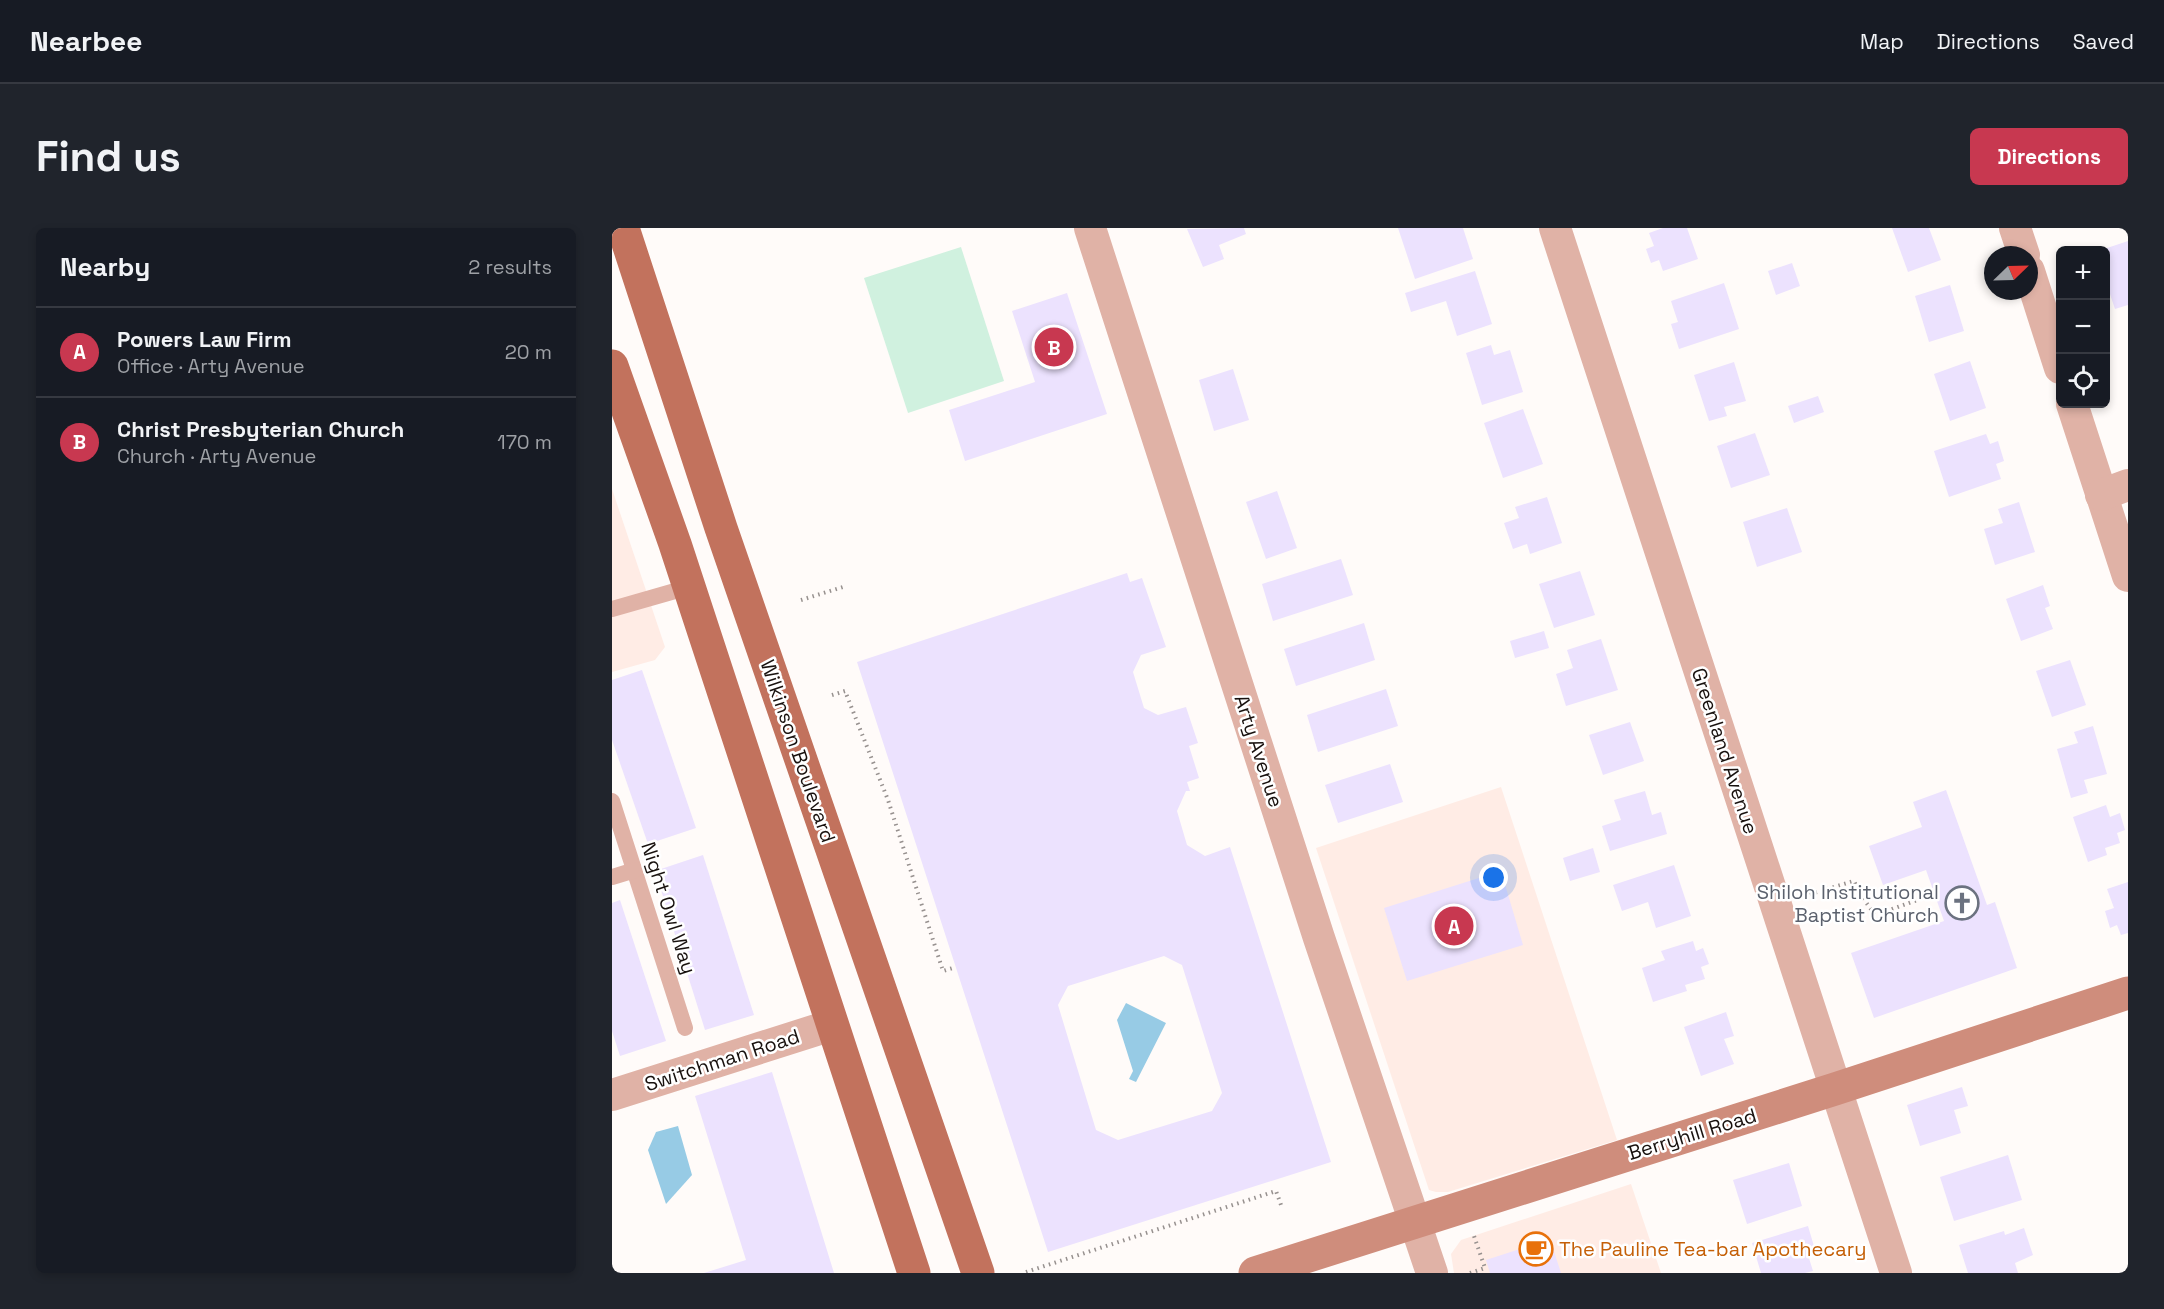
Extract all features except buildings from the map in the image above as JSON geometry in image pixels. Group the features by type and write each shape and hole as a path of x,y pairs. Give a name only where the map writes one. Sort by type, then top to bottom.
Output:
{"main road":[{"name":"Wilkinson Boulevard","path":"623,228 721,528 978,1273"},
{"path":"612,366 618,402 689,587 914,1273"}],"street":[{"name":"Arty Avenue","path":"1090,228 1319,938 1432,1273"},
{"name":"Greenland Avenue","path":"1555,228 1896,1273"},
{"path":"2015,228 2021,246"},
{"path":"2038,298 2056,354"},
{"path":"2074,408 2115,490 2128,576"},
{"name":"Berryhill Road","path":"1255,1273 1835,1089 2128,993"},
{"name":"Switchman Road","path":"612,1095 832,1025"}],"lane":[{"path":"612,609 689,587"},
{"name":"Night Owl Way","path":"612,801 685,1028"},
{"path":"612,877 635,870"}],"path":[{"path":"801,600 843,586"},
{"path":"832,695 845,691 888,800 943,971 956,967"},
{"path":"1804,896 1854,881 1860,894 1874,912 1884,912 1935,894"},
{"path":"1026,1272 1276,1191 1281,1205"},
{"path":"1470,1273 1485,1268 1472,1230"}],"shaded area":[{"path":"612,489 665,647 655,660 612,672"},
{"path":"1501,787 1617,1140 1448,1192 1436,1192 1429,1190 1316,848"},
{"path":"1631,1184 1661,1273 1454,1273 1451,1254 1461,1240"}],"green space":[{"path":"961,247 1004,381 908,413 864,278"}],"water":[{"path":"1126,1003 1166,1023 1136,1082 1129,1079 1133,1071 1117,1020"},
{"path":"678,1126 692,1175 666,1204 648,1150 656,1132"}],"place":[{"name":"Christ Presbyterian Church","path":"1054,347"},
{"name":"Shiloh Institutional Baptist Church","path":"1962,903"},
{"name":"Powers Law Firm","path":"1454,926"},
{"name":"The Pauline Tea-bar Apothecary","path":"1536,1249"}]}
